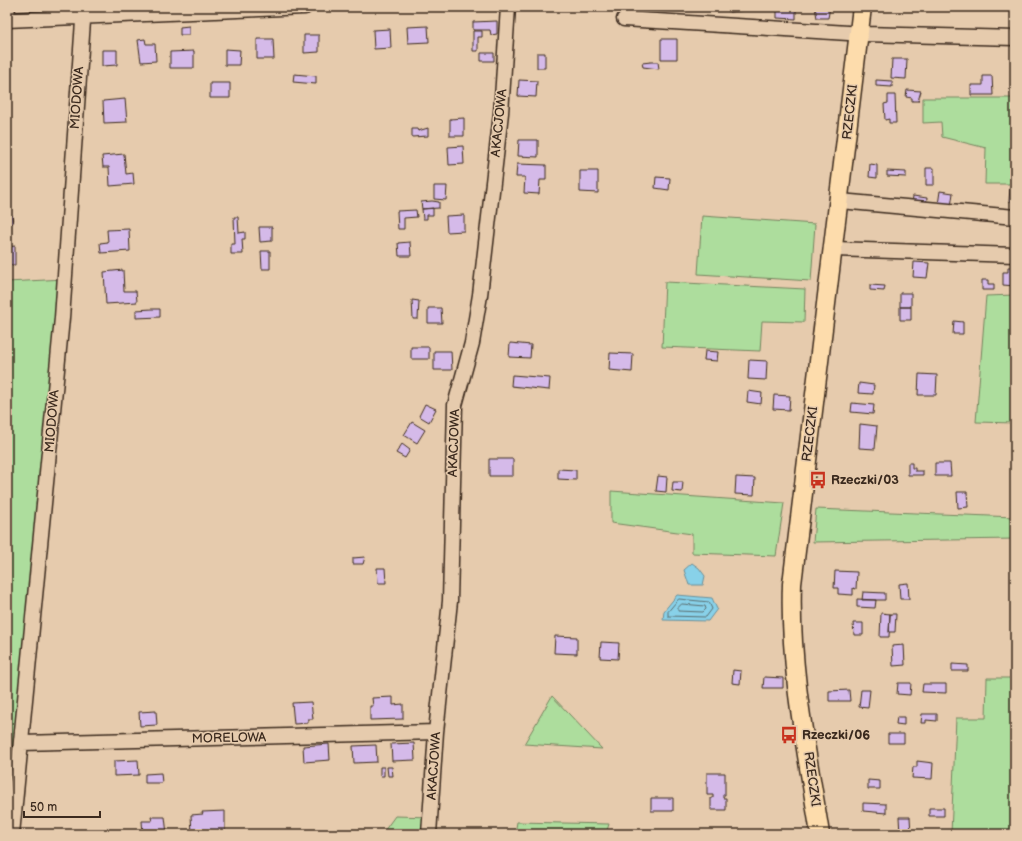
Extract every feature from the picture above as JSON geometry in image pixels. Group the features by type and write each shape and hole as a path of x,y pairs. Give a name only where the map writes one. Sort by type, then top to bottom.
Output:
{"main road":[{"name":"RZECZKI","path":"820,834 796,670 791,614 797,532 840,201 862,7"}],"street":[{"path":"7,14 8,7"},
{"path":"7,20 84,12 305,7"},
{"name":"AKACJOWA","path":"429,834 436,732 450,601 455,405 472,343 480,295 501,113 508,7"},
{"name":"MIODOWA","path":"12,834 62,318 84,12"},
{"path":"624,19 859,33 1015,38"},
{"path":"840,201 1015,217"},
{"path":"834,249 1015,255"},
{"name":"MORELOWA","path":"22,743 436,732"}],"green space":[{"path":"923,98 1015,98 1015,184 985,184 986,148 942,137 941,122 923,123"},
{"path":"702,216 815,224 811,281 698,274"},
{"path":"65,279 7,834 7,282"},
{"path":"665,282 805,289 804,322 762,321 760,351 662,347"},
{"path":"1015,295 1015,423 976,422 986,296"},
{"path":"611,491 784,503 776,556 692,553 692,534 611,523"},
{"path":"816,509 1015,517 1015,539 813,542"},
{"path":"987,678 1015,678 1015,834 951,834 956,718 986,718"},
{"path":"552,696 602,749 524,744"},
{"path":"395,816 431,817 429,834 382,834"},
{"path":"517,822 609,824 606,834 515,834"}],"water":[{"path":"692,563 699,568 705,576 703,585 689,585 684,570"},
{"path":"677,595 712,598 717,609 708,621 663,620 664,611"}],"building":[{"path":"728,7 749,7 749,10 729,12"},
{"path":"777,7 796,7 796,19 777,18"},
{"path":"815,7 830,7 828,18 817,18"},
{"path":"497,21 497,34 491,35 490,30 473,30 473,22"},
{"path":"189,26 189,35 180,35 180,27"},
{"path":"428,26 429,42 408,43 407,27"},
{"path":"390,29 391,48 374,49 373,30"},
{"path":"473,31 482,31 482,37 478,37 478,51 473,51"},
{"path":"304,35 319,35 319,52 304,53"},
{"path":"145,39 146,44 155,44 156,61 141,62 138,40"},
{"path":"257,39 273,39 274,59 257,59"},
{"path":"661,39 677,39 677,59 661,59"},
{"path":"225,49 240,50 239,65 225,65"},
{"path":"102,50 117,50 117,65 102,66"},
{"path":"194,51 194,68 170,68 170,52"},
{"path":"481,53 494,53 494,61 481,61"},
{"path":"537,53 545,53 545,68 537,68"},
{"path":"892,59 907,59 906,79 891,78"},
{"path":"658,62 659,69 643,67 642,63"},
{"path":"1013,66 1015,66 1015,91 1012,91"},
{"path":"294,74 316,76 316,84 293,82"},
{"path":"983,76 992,76 993,95 971,95 971,85 983,85"},
{"path":"519,80 537,81 536,97 518,96"},
{"path":"876,80 892,81 892,87 876,86"},
{"path":"210,83 230,83 230,98 210,98"},
{"path":"907,90 921,91 918,101 912,101 912,98 906,97"},
{"path":"888,95 895,95 896,123 889,123 889,119 885,120 884,104 888,103"},
{"path":"125,99 127,122 104,123 103,101"},
{"path":"464,118 464,136 450,136 450,119"},
{"path":"428,128 428,136 412,137 412,129 417,129 418,131"},
{"path":"519,140 538,140 538,157 518,156"},
{"path":"463,146 464,164 449,165 448,147"},
{"path":"124,154 126,174 133,173 134,184 110,186 109,167 103,167 102,156"},
{"path":"517,164 546,165 546,180 540,180 539,194 524,193 525,177 516,177"},
{"path":"870,164 877,165 877,178 869,177"},
{"path":"926,168 934,168 934,185 926,185"},
{"path":"580,171 598,171 598,193 580,192"},
{"path":"887,171 906,172 906,177 887,176"},
{"path":"656,177 670,178 669,190 655,188"},
{"path":"434,186 447,186 446,200 434,199"},
{"path":"1010,188 1015,189 1015,201 1009,201"},
{"path":"940,191 953,193 951,207 938,205"},
{"path":"913,196 927,198 926,205 912,204"},
{"path":"421,202 439,202 439,208 422,209"},
{"path":"7,205 8,215 12,215 13,223 7,224"},
{"path":"433,208 433,215 427,215 427,219 423,219 422,209"},
{"path":"416,210 417,217 404,218 404,229 398,229 397,211"},
{"path":"464,215 464,231 447,232 446,216"},
{"path":"234,217 238,217 239,233 245,232 245,239 242,239 243,254 231,254 231,244 235,244"},
{"path":"259,227 272,227 272,241 260,242"},
{"path":"129,229 130,251 101,253 100,243 108,242 107,230"},
{"path":"410,242 411,256 399,256 398,243"},
{"path":"15,246 15,265 7,265 7,247"},
{"path":"261,251 270,251 270,269 262,269"},
{"path":"914,262 929,263 927,278 913,277"},
{"path":"1008,267 1015,267 1015,286 1003,285 1003,272 1008,272"},
{"path":"123,270 124,291 136,291 137,302 106,304 104,272"},
{"path":"982,280 988,280 988,284 994,284 994,290 982,290"},
{"path":"870,285 885,286 884,291 870,290"},
{"path":"900,293 911,293 911,307 900,307"},
{"path":"412,300 419,301 418,319 413,319"},
{"path":"900,307 911,307 911,320 900,320"},
{"path":"428,308 441,308 442,323 428,323"},
{"path":"160,309 160,317 136,318 136,310"},
{"path":"954,321 963,322 963,334 953,334"},
{"path":"510,343 531,345 530,358 509,357"},
{"path":"411,347 429,347 429,359 411,359"},
{"path":"434,351 451,351 452,370 434,370"},
{"path":"705,351 718,352 717,361 704,360"},
{"path":"610,353 633,354 632,372 609,370"},
{"path":"749,360 767,361 766,380 748,379"},
{"path":"919,374 937,375 936,395 918,395"},
{"path":"512,375 550,378 549,390 511,386"},
{"path":"859,383 874,385 873,394 858,393"},
{"path":"748,391 762,393 761,404 747,402"},
{"path":"774,395 790,396 789,410 773,409"},
{"path":"852,403 874,405 873,414 851,412"},
{"path":"425,404 436,409 429,422 419,416"},
{"path":"412,422 425,430 417,443 404,435"},
{"path":"860,424 877,426 875,449 859,448"},
{"path":"402,444 410,450 405,458 396,453"},
{"path":"489,459 513,459 513,476 489,476"},
{"path":"908,463 912,463 912,468 915,468 915,471 923,471 923,475 908,475"},
{"path":"935,463 950,463 951,476 935,476"},
{"path":"558,469 576,470 576,480 558,479"},
{"path":"658,476 667,477 666,492 656,491"},
{"path":"736,477 755,478 754,495 735,494"},
{"path":"673,482 683,482 682,492 672,491"},
{"path":"957,492 967,492 968,507 958,508"},
{"path":"365,557 363,564 353,564 353,558"},
{"path":"377,568 385,568 386,583 378,583"},
{"path":"835,571 857,572 856,589 853,588 853,595 838,594 838,588 834,588"},
{"path":"908,583 909,599 900,599 899,584"},
{"path":"863,592 885,593 885,600 862,600"},
{"path":"857,599 876,600 875,608 857,607"},
{"path":"881,613 890,614 889,637 880,637"},
{"path":"890,614 896,614 895,632 889,632"},
{"path":"853,623 863,623 863,635 854,635"},
{"path":"555,636 577,637 577,654 554,653"},
{"path":"601,642 619,643 618,659 600,658"},
{"path":"904,645 905,665 893,666 892,646"},
{"path":"952,664 968,665 968,671 952,671"},
{"path":"733,670 741,671 740,684 732,683"},
{"path":"764,677 783,678 783,688 763,688"},
{"path":"898,683 911,683 910,695 897,694"},
{"path":"923,684 946,684 946,693 922,692"},
{"path":"849,690 850,701 829,701 829,691"},
{"path":"861,690 870,690 868,708 859,707"},
{"path":"393,697 393,705 403,704 403,719 370,720 370,706 373,706 372,698"},
{"path":"311,702 313,719 308,719 308,723 294,724 292,703"},
{"path":"156,711 157,725 140,726 139,712"},
{"path":"922,714 937,714 937,721 926,720 926,723 921,723"},
{"path":"897,717 904,717 904,725 896,724"},
{"path":"888,734 904,734 904,743 888,743"},
{"path":"414,743 415,760 392,761 391,744"},
{"path":"329,744 330,760 304,762 303,746"},
{"path":"376,745 377,762 354,763 353,746"},
{"path":"138,760 139,775 114,776 114,761"},
{"path":"917,761 933,763 932,779 912,778 913,767 917,767"},
{"path":"380,767 384,767 384,776 380,776"},
{"path":"387,767 392,767 393,776 388,776"},
{"path":"161,773 162,783 145,783 145,774"},
{"path":"707,773 725,773 725,795 723,795 723,798 726,798 726,810 711,810 711,798 713,798 713,795 707,795"},
{"path":"868,780 880,781 880,789 868,789"},
{"path":"651,798 673,798 673,811 651,811"},
{"path":"863,803 886,804 886,813 863,811"},
{"path":"929,808 944,808 944,816 929,816"},
{"path":"225,811 225,834 192,834 191,815 203,814 202,812"},
{"path":"151,817 165,817 167,834 143,834 142,821 152,821"},
{"path":"899,817 910,817 911,834 900,834"}],"place":[{"name":"Rzeczki/03","path":"818,480"},
{"name":"Rzeczki/06","path":"789,735"}]}
